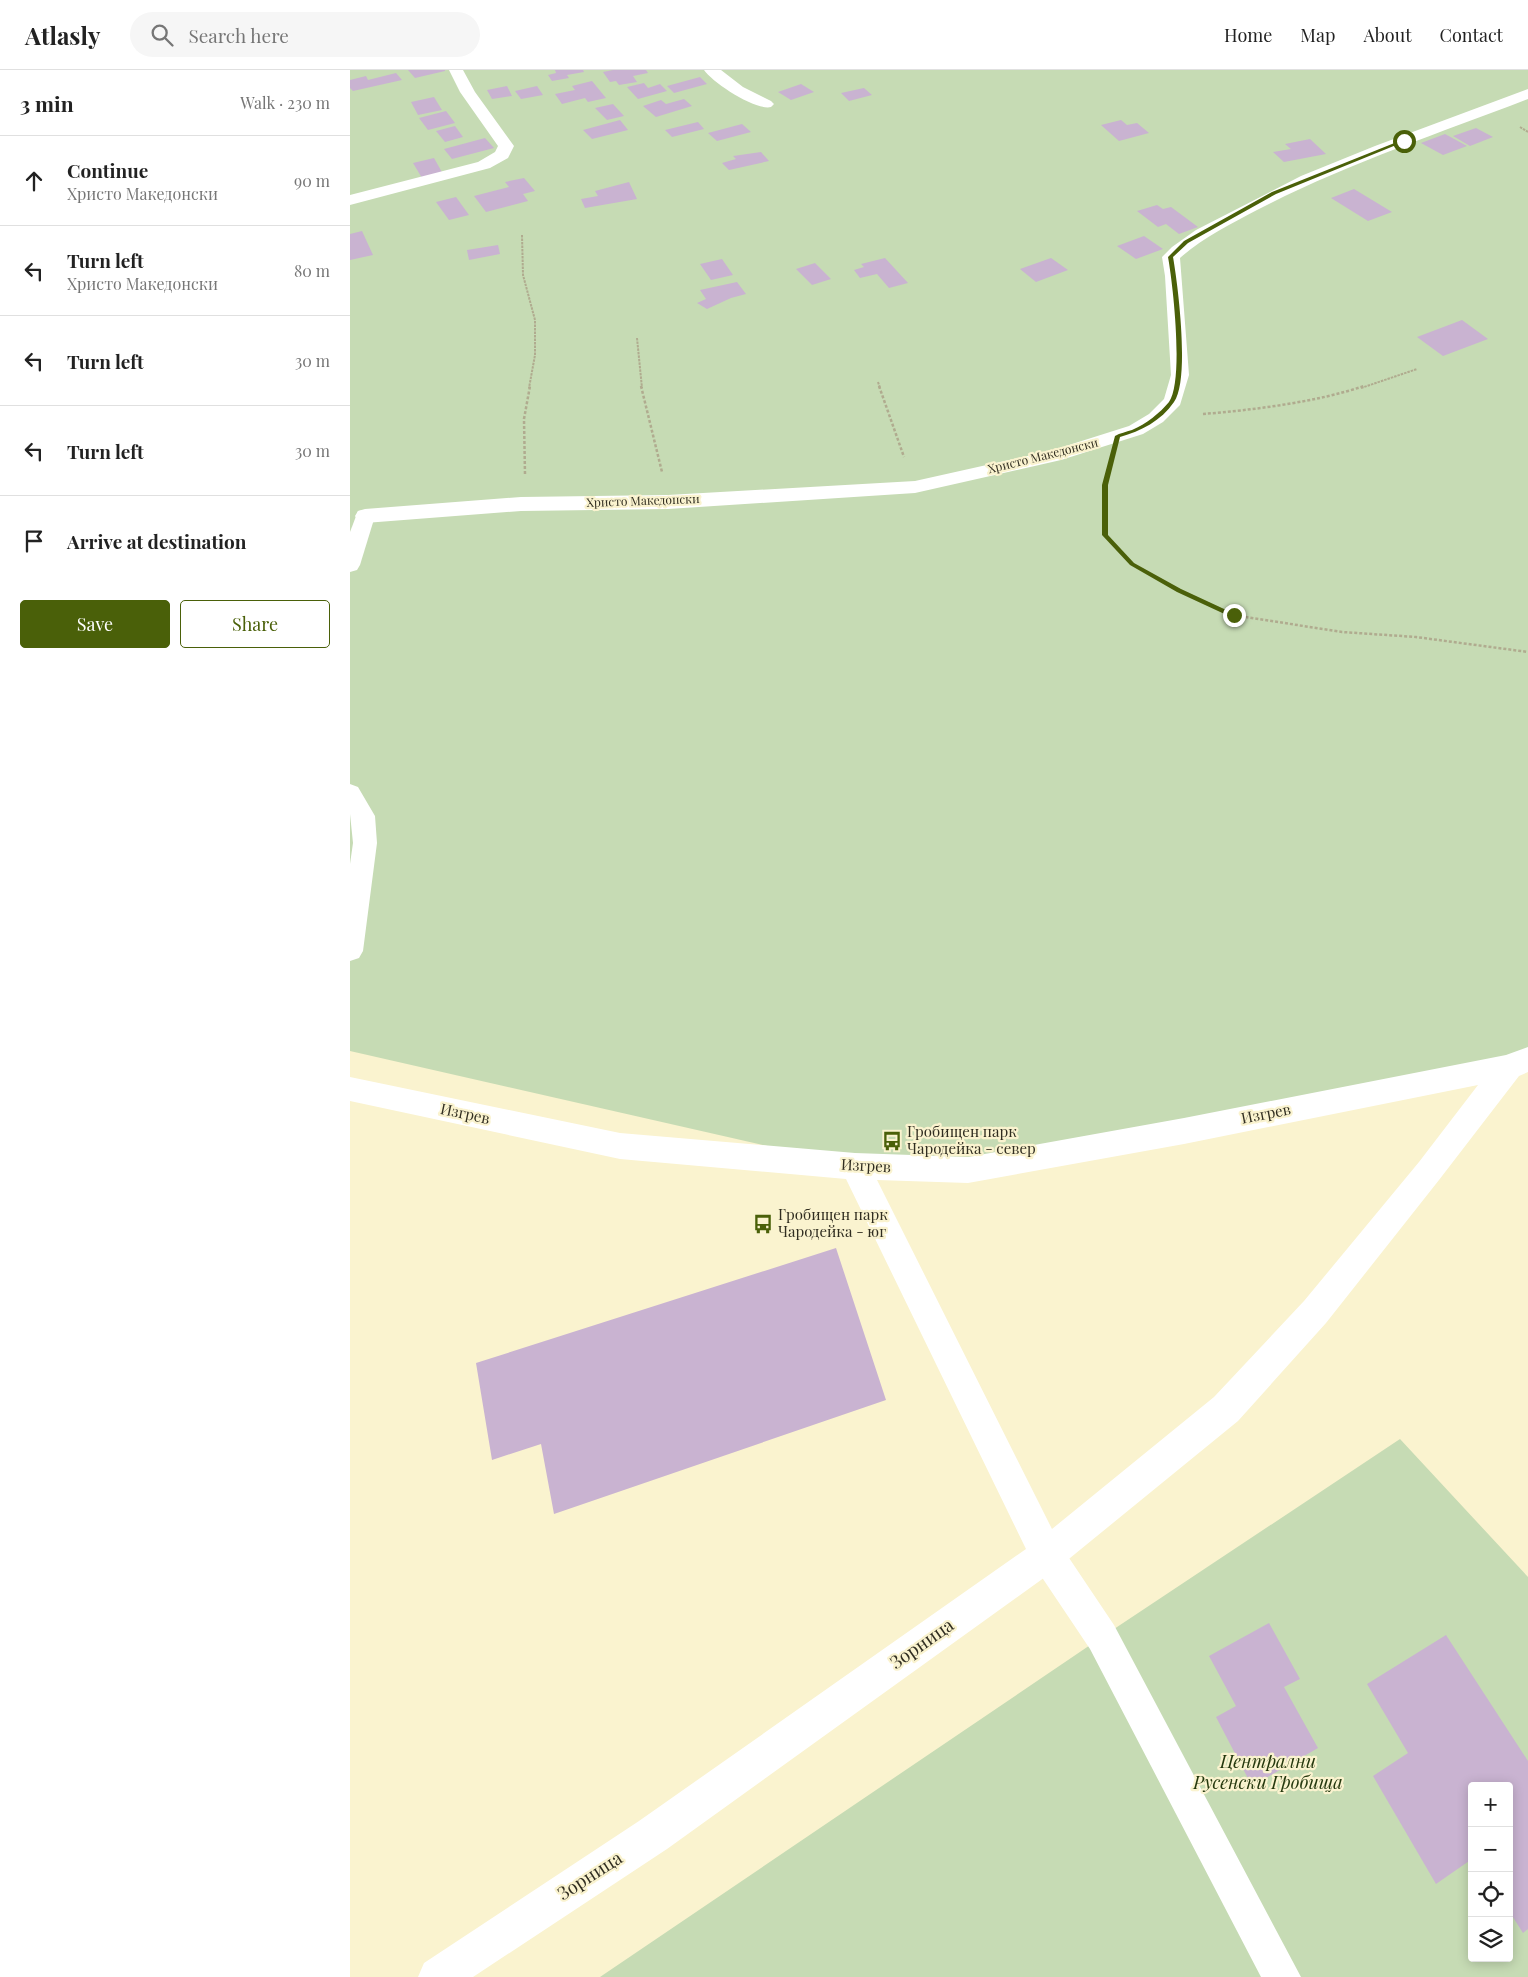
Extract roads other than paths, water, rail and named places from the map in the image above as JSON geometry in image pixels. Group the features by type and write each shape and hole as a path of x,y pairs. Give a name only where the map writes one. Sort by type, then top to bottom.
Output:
{"street":[{"path":"350,200 484,164 502,155 506,146 468,92 456,70"},
{"path":"712,70 738,90 766,104"},
{"name":"Христо Македонски","path":"365,516 521,504 668,502 914,487 1054,456 1136,430 1156,418 1173,401 1180,375 1174,276 1171,257 1186,242 1274,193 1528,94"},
{"name":"Изгрев","path":"350,1089 620,1146 855,1166 968,1170 1174,1132 1518,1063"},
{"name":"Зорница","path":"438,1977 661,1830 1047,1555 1226,1409 1315,1312 1518,1063"},
{"path":"855,1166 1047,1555"}],"lane":[{"path":"350,564 365,516"},
{"path":"350,793 363,816 366,843 350,952"},
{"path":"1047,1555 1102,1638 1282,1977"}],"place":[{"name":"Гробищен парк Чародейка - север","path":"892,1141"},
{"name":"Гробищен парк Чародейка - юг","path":"763,1224"}],"park label":[{"name":"Централни Русенски Гробища","path":"1268,1772"}]}
